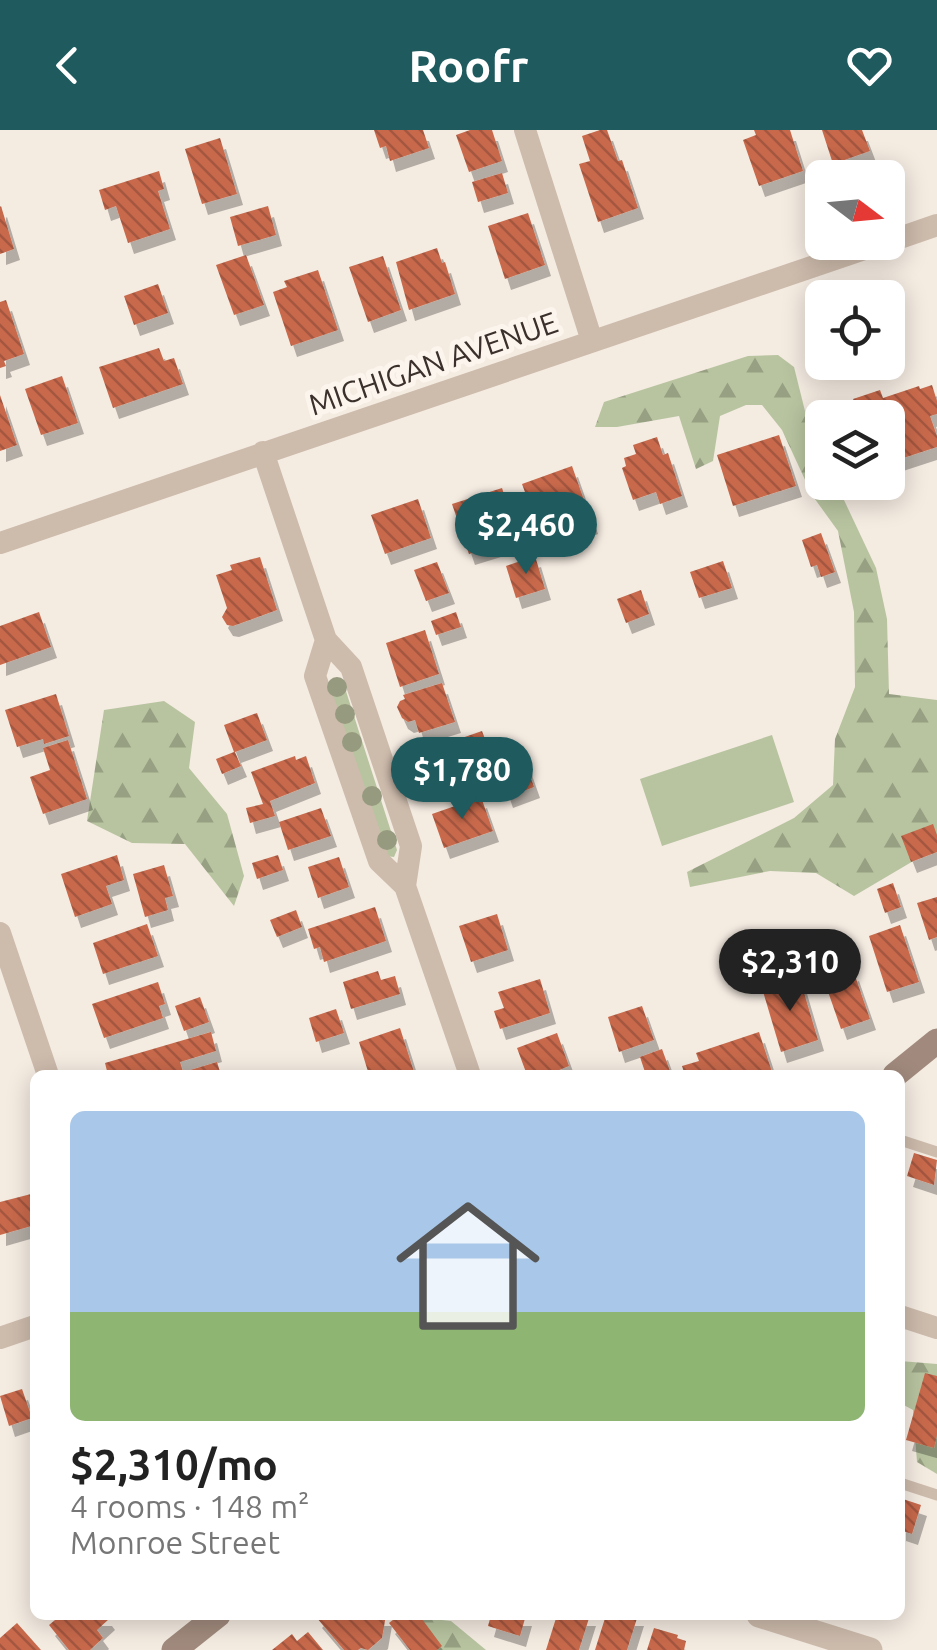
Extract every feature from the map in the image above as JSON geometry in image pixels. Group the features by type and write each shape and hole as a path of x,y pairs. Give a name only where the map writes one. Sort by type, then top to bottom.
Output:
{"main road":[{"path":"901,1070 937,1042"},
{"path":"174,1650 212,1620"}],"street":[{"path":"526,130 592,341"},
{"name":"MICHIGAN AVENUE","path":"905,236 937,225"},
{"name":"MICHIGAN AVENUE","path":"0,542 833,260"},
{"path":"263,452 326,640 350,668 411,846 405,886"},
{"path":"326,640 315,676 379,861 405,886 468,1070"},
{"path":"0,933 46,1070"},
{"path":"905,1318 937,1328"},
{"path":"0,1338 30,1328"},
{"path":"774,1620 870,1650"}],"lane":[{"path":"905,1142 937,1152"},
{"path":"905,1485 937,1495"}],"green space":[{"path":"778,355 794,367 805,411 805,480 782,430 762,405 746,405 720,416 713,461 696,469 679,416 595,427 604,402 748,356"},
{"path":"816,500 844,500 876,568 887,619 889,694 937,700 937,847 854,896 816,873 770,871 690,887 687,872 794,818 833,785 835,739 855,687 854,612 838,531"},
{"path":"341,679 397,850 394,857 386,856 329,687 331,680"},
{"path":"164,701 195,722 189,768 227,814 244,876 234,906 185,844 132,843 87,821 104,710"},
{"path":"772,735 794,802 662,846 640,779"},
{"path":"905,1361 937,1364 937,1474 917,1462 913,1410 905,1406"},
{"path":"416,1620 451,1621 486,1650 422,1650"}],"building":[{"path":"374,130 423,130 429,148 390,161 386,146 380,148"},
{"path":"470,130 492,130 502,161 469,172 456,135"},
{"path":"607,130 618,161 622,160 638,208 598,222 579,164 590,161 582,136"},
{"path":"754,130 790,130 803,171 759,186 743,140 756,135"},
{"path":"822,130 862,130 870,151 832,160"},
{"path":"220,138 237,194 202,204 185,149"},
{"path":"159,171 164,189 158,191 170,229 128,243 116,206 105,210 99,190"},
{"path":"502,173 508,193 478,202 472,182"},
{"path":"268,206 276,235 238,246 230,217"},
{"path":"0,207 14,249 0,254"},
{"path":"528,213 545,265 505,279 488,226"},
{"path":"437,248 455,294 409,310 396,262"},
{"path":"246,255 264,305 234,315 216,265"},
{"path":"383,256 401,310 368,322 349,267"},
{"path":"318,270 338,330 291,346 273,292 287,287 284,281"},
{"path":"158,284 168,313 134,325 124,296"},
{"path":"6,300 24,354 4,361 6,366 0,368 0,302"},
{"path":"159,348 164,361 174,358 183,384 113,408 99,367"},
{"path":"62,376 78,423 41,435 25,389"},
{"path":"932,385 937,401 937,414 930,416 937,447 905,457 905,400 853,399 880,390 883,398 919,386 920,389"},
{"path":"0,395 17,445 0,451"},
{"path":"779,435 796,486 733,506 717,455"},
{"path":"657,437 663,455 668,453 682,496 660,504 656,492 633,500 622,468 626,466 624,458 636,454 633,445"},
{"path":"572,466 592,523 566,533 559,513 550,516 544,501 530,506 522,484"},
{"path":"502,488 517,534 469,554 452,504"},
{"path":"418,499 431,538 385,554 371,515"},
{"path":"821,533 835,572 821,577 817,565 811,567 802,540"},
{"path":"535,556 545,589 516,598 506,566"},
{"path":"260,557 277,610 227,625 222,617 227,608 216,575 232,570 230,565"},
{"path":"723,561 732,588 699,598 690,572"},
{"path":"437,562 449,593 426,601 414,570"},
{"path":"641,590 649,614 626,623 617,599"},
{"path":"39,612 51,647 0,665 0,626"},
{"path":"456,612 461,627 436,635 431,621"},
{"path":"425,630 439,674 400,687 386,643"},
{"path":"442,683 455,722 419,733 415,720 408,722 402,718 397,707 405,699 403,695"},
{"path":"56,694 69,736 17,747 5,710"},
{"path":"257,713 267,740 235,752 241,766 222,774 216,759 234,752 224,725"},
{"path":"482,731 488,747 465,756 470,771 438,782 427,750"},
{"path":"68,740 87,799 43,814 30,777 50,770 43,748"},
{"path":"522,753 534,787 507,797 495,762"},
{"path":"295,756 296,760 306,756 315,783 270,801 275,816 250,823 246,808 263,804 251,772"},
{"path":"481,797 493,831 444,848 432,814"},
{"path":"321,808 331,836 288,850 279,822"},
{"path":"933,824 937,852 911,862 901,836"},
{"path":"117,855 124,880 106,886 112,904 75,917 61,874"},
{"path":"278,855 283,870 257,879 252,863"},
{"path":"339,857 349,887 318,898 308,867"},
{"path":"164,865 173,896 165,898 168,910 145,917 133,874"},
{"path":"893,883 901,907 885,913 877,889"},
{"path":"937,897 937,937 929,940 917,903"},
{"path":"375,907 386,941 324,962 320,947 314,949 308,929"},
{"path":"296,910 302,927 277,937 270,920"},
{"path":"497,914 508,950 471,962 459,926"},
{"path":"147,924 158,956 103,974 93,943"},
{"path":"900,925 919,982 887,992 869,936"},
{"path":"853,970 870,1019 841,1029 824,980"},
{"path":"378,971 381,980 395,976 400,994 351,1009 343,982"},
{"path":"799,976 818,1040 781,1052 762,988"},
{"path":"540,979 550,1013 500,1029 494,1011 504,1008 498,992"},
{"path":"158,982 165,1004 159,1006 163,1018 104,1038 92,1004"},
{"path":"200,997 209,1022 184,1031 175,1006"},
{"path":"642,1006 654,1040 619,1052 608,1017"},
{"path":"336,1009 344,1033 316,1042 309,1018"},
{"path":"400,1028 413,1070 367,1070 359,1042"},
{"path":"211,1032 216,1051 180,1062 182,1070 107,1070 105,1063"},
{"path":"759,1032 771,1070 683,1070 682,1066 699,1061 696,1053"},
{"path":"557,1033 569,1066 559,1070 525,1070 517,1048"},
{"path":"662,1049 670,1070 644,1070 640,1057"},
{"path":"217,1062 219,1070 190,1070"},
{"path":"914,1153 937,1160 934,1185 907,1176"},
{"path":"30,1194 30,1226 0,1235 0,1202"},
{"path":"925,1373 937,1376 934,1448 906,1440"},
{"path":"22,1389 30,1419 9,1426 0,1396"},
{"path":"905,1500 921,1505 912,1534 905,1532"},
{"path":"55,1620 108,1620 97,1630 103,1638 90,1650 69,1650 49,1625"},
{"path":"319,1620 385,1620 382,1638 368,1650 344,1650"},
{"path":"423,1620 442,1646 437,1650 410,1650 389,1623"},
{"path":"490,1620 525,1620 520,1636 488,1626"},
{"path":"555,1620 588,1620 579,1650 546,1650"},
{"path":"604,1620 636,1620 627,1650 595,1650"},
{"path":"17,1623 41,1650 0,1650 0,1638"},
{"path":"654,1628 678,1635 686,1641 684,1650 647,1650"},
{"path":"308,1632 323,1650 272,1650 292,1634 297,1641"}]}
